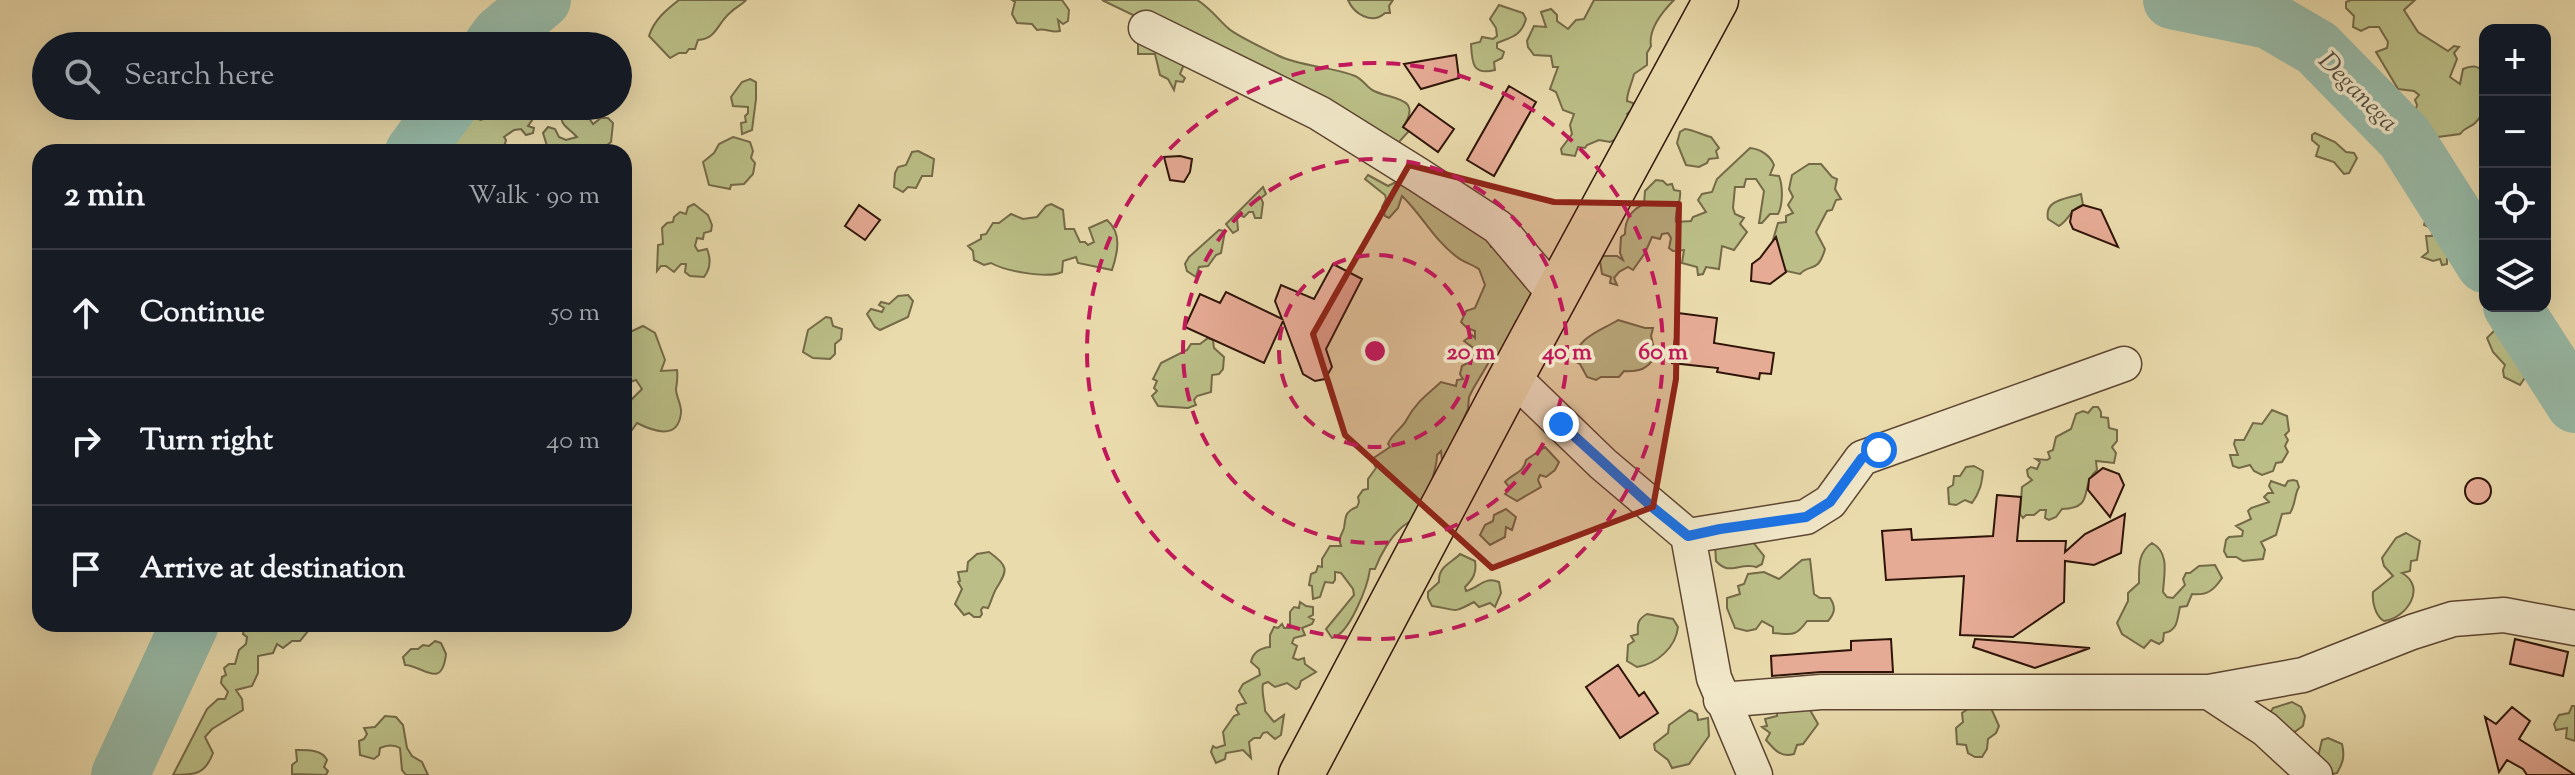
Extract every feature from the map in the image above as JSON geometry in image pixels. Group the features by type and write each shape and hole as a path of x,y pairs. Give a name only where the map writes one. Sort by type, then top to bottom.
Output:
{"highway":[{"path":"1301,775 1716,0"}],"street":[{"path":"1146,28 1319,113 1498,227 1557,297"},
{"path":"1688,536 1806,517 1830,502 1862,458 2124,364"},
{"path":"1512,376 1603,464 1688,536 1714,678 1755,775"},
{"path":"1721,700 1821,692 2209,692 2303,675 2453,619 2504,615 2575,628"},
{"path":"2209,692 2271,734 2315,775"}],"highlighted area":[{"path":"1409,165 1554,202 1679,204 1676,379 1653,507 1492,568 1345,435 1313,334"}],"green space":[{"path":"679,0 746,0 726,16 713,34 698,40 695,49 670,58 649,36 657,20"},
{"path":"1012,0 1062,0 1069,10 1068,21 1063,24 1058,20 1060,31 1037,30 1032,24 1017,23 1012,14 1015,2"},
{"path":"1102,0 1197,0 1232,31 1277,55 1355,76 1374,91 1403,101 1410,110 1403,127 1409,131 1398,143"},
{"path":"1348,0 1393,0 1389,6 1390,13 1369,18 1359,13"},
{"path":"1594,0 1674,0 1654,27 1647,65 1634,74 1627,101 1633,103 1633,109 1627,114 1630,119 1619,138 1610,142 1599,140 1585,148 1578,147 1575,156 1562,154 1561,149 1572,134 1570,125 1574,114 1563,110 1556,92 1550,89 1558,67 1553,67 1551,56 1534,55 1527,41 1534,26 1546,27 1541,12 1551,9 1557,15 1557,21 1568,29 1576,20 1584,19"},
{"path":"2415,0 2404,10 2418,32 2448,51 2454,46 2459,47 2454,53 2457,59 2450,77 2460,84 2463,69 2472,66 2479,68 2479,118 2475,123 2460,134 2438,137 2432,141 2423,134 2415,116 2415,100 2419,95 2414,91 2398,89 2376,52 2387,48 2388,42 2379,27 2361,31 2353,27 2354,16 2346,8 2346,2"},
{"path":"1499,5 1523,13 1526,19 1519,32 1497,43 1497,48 1504,52 1502,58 1494,62 1495,70 1482,71 1473,62 1471,44 1480,42 1482,37 1493,39 1497,36 1490,19"},
{"path":"1138,43 1185,62 1180,74 1185,78 1183,82 1176,81 1174,90 1168,79 1160,75 1155,54 1138,54"},
{"path":"750,79 756,82 752,130 742,134 741,123 746,122 748,107 733,106 731,97 742,82"},
{"path":"471,120 532,120 528,126 534,128 533,133 526,135 521,129 514,130 504,137 505,144 438,144 446,126 461,128"},
{"path":"590,120 593,124 598,120 610,120 613,123 611,142 546,144 543,133 548,127 555,129 559,137 566,140 577,137 562,122"},
{"path":"1685,129 1711,137 1719,148 1716,151 1718,158 1709,159 1699,167 1686,165 1677,143 1680,132"},
{"path":"2315,133 2335,142 2346,152 2354,153 2357,158 2349,173 2344,174 2334,162 2316,156 2319,146 2312,140"},
{"path":"733,137 750,142 753,151 751,158 755,163 753,174 744,184 731,185 730,189 709,185 703,162 719,144"},
{"path":"1750,148 1767,155 1774,165 1770,175 1779,176 1782,195 1778,214 1770,214 1759,223 1764,191 1756,179 1746,179 1744,187 1735,187 1733,208 1735,214 1744,218 1740,224 1747,232 1734,250 1722,246 1719,269 1706,267 1703,274 1698,275 1697,267 1682,263 1684,250 1673,251 1669,248 1671,238 1668,233 1662,234 1660,239 1652,237 1633,270 1628,267 1619,272 1614,278 1617,285 1610,283 1611,277 1602,274 1600,261 1603,256 1617,256 1623,260 1621,237 1625,234 1628,219 1644,204 1645,191 1656,180 1672,184 1674,190 1680,191 1676,222 1691,221 1693,217 1706,212 1698,200 1702,194 1712,192 1717,179"},
{"path":"918,151 934,159 932,176 922,176 916,188 908,187 903,192 894,187 895,173 898,167 906,165 912,152"},
{"path":"1809,164 1821,164 1837,179 1835,189 1841,199 1836,200 1832,210 1827,211 1816,232 1825,249 1820,262 1800,274 1786,271 1773,240 1778,223 1786,222 1786,216 1793,213 1788,205 1793,197 1789,189 1792,175"},
{"path":"1368,175 1388,186 1398,181 1436,207 1462,218 1489,239 1491,247 1498,247 1535,293 1523,322 1516,321 1514,325 1517,332 1503,352 1489,362 1473,389 1468,409 1446,458 1442,460 1441,451 1437,455 1433,477 1420,510 1393,536 1375,569 1370,569 1362,598 1351,619 1332,638 1326,629 1354,595 1353,589 1341,573 1335,572 1333,583 1325,582 1320,597 1313,599 1312,586 1309,585 1311,574 1316,572 1318,566 1322,567 1322,559 1330,546 1341,546 1346,515 1357,507 1358,497 1368,489 1368,479 1376,468 1372,459 1390,447 1390,440 1414,408 1441,382 1456,386 1457,380 1463,379 1460,374 1462,366 1473,360 1476,350 1464,341 1472,335 1475,338 1475,331 1461,322 1466,311 1475,308 1485,285 1479,269 1449,250 1402,196 1398,208 1389,218 1385,216 1382,207 1385,195 1365,179"},
{"path":"1263,187 1266,194 1261,198 1261,218 1255,218 1253,212 1244,217 1240,215 1237,218 1238,230 1233,233 1226,224"},
{"path":"2081,194 2083,205 2063,223 2059,226 2048,219 2053,204"},
{"path":"694,204 708,215 712,225 711,231 704,233 703,239 697,238 695,246 698,251 707,249 710,263 706,274 704,277 690,276 685,272 686,264 681,264 674,272 666,266 661,266 657,271 658,245 663,244 662,228 673,222 680,212 686,214 688,207"},
{"path":"1051,204 1063,210 1065,229 1074,229 1080,242 1088,245 1094,242 1089,228 1107,220 1112,225 1117,243 1112,270 1078,263 1076,257 1063,261 1062,272 1047,275 1016,271 991,263 984,265 974,260 973,251 968,246 981,239 993,223 999,223 1011,214 1023,219 1037,217"},
{"path":"2439,212 2457,244 2447,264 2442,265 2440,259 2433,261 2422,257 2428,252 2426,236 2432,236 2434,229 2424,225 2425,222 2429,216"},
{"path":"1219,230 1225,231 1221,253 1208,266 1199,267 1196,277 1187,271 1185,264"},
{"path":"908,295 913,301 908,317 880,330 875,327 867,314 871,309 882,312 881,302 889,304 898,296"},
{"path":"826,317 831,318 833,326 842,329 841,339 835,344 835,354 830,359 813,358 803,352 808,330"},
{"path":"1618,320 1653,328 1651,336 1656,356 1643,369 1624,371 1619,377 1596,380 1587,377 1580,364 1574,361 1579,346"},
{"path":"643,326 655,333 665,360 661,371 677,370 676,392 681,413 675,428 664,432 637,423 632,430 632,399 642,389 636,380 632,381 632,331"},
{"path":"2503,328 2515,335 2526,376 2520,385 2504,377 2505,365 2493,352 2487,338 2495,330"},
{"path":"1208,338 1213,340 1214,348 1224,357 1223,369 1219,374 1212,375 1211,392 1197,396 1194,400 1196,405 1188,408 1158,406 1152,396 1157,391 1154,388 1157,381 1153,379 1161,363 1187,350 1191,344 1200,344"},
{"path":"2093,407 2098,407 2101,417 2108,418 2109,428 2117,430 2117,441 2112,447 2116,453 2114,463 2096,461 2097,470 2091,476 2080,505 2062,509 2049,520 2045,518 2046,510 2023,518 2020,514 2022,487 2032,480 2027,470 2031,467 2037,469 2040,462 2036,459 2050,458 2048,452 2053,450 2056,437 2071,429 2076,414 2083,411 2088,413"},
{"path":"2272,410 2287,416 2289,431 2285,435 2288,440 2285,446 2288,452 2282,462 2276,463 2273,471 2262,475 2250,465 2233,466 2230,455 2238,455 2235,440 2244,440 2253,423 2262,424"},
{"path":"1545,447 1559,462 1546,477 1540,475 1538,480 1541,487 1517,501 1505,494 1510,488 1505,482 1521,470 1526,460"},
{"path":"1974,466 1983,471 1975,499 1972,503 1965,500 1956,505 1949,504 1948,488 1953,485 1954,476 1960,476 1966,467"},
{"path":"2293,480 2299,487 2293,506 2290,513 2282,514 2276,535 2261,542 2265,550 2263,559 2243,561 2227,557 2224,551 2226,540 2242,536 2243,531 2236,526 2251,519 2248,511 2251,508 2269,502 2264,497 2273,493 2269,486 2271,481 2285,486"},
{"path":"1506,509 1516,517 1512,530 1506,527 1505,537 1490,545 1480,535 1485,525 1493,521 1494,515"},
{"path":"2406,533 2420,541 2417,560 2411,561 2410,571 2402,573 2413,586 2413,594 2400,614 2384,621 2378,616 2373,592 2393,576 2384,566 2382,558 2396,538"},
{"path":"1748,536 1764,556 1762,564 1728,568 1716,561 1715,545"},
{"path":"2152,543 2164,558 2163,592 2167,597 2173,598 2185,585 2183,579 2186,573 2199,566 2215,565 2222,578 2210,591 2192,594 2187,606 2180,607 2176,624 2164,633 2163,641 2159,644 2151,640 2144,648 2122,634 2117,623 2128,601 2128,593 2139,583 2142,555"},
{"path":"989,552 1003,565 1003,577 988,608 981,610 980,617 969,613 964,615 955,604 962,589 958,572 967,571 968,562 977,554"},
{"path":"1460,554 1475,561 1475,572 1465,587 1466,591 1485,581 1499,582 1501,593 1495,607 1490,603 1479,607 1474,602 1457,610 1432,606 1428,592 1439,582 1443,568"},
{"path":"1810,559 1814,594 1820,598 1830,598 1834,607 1828,621 1807,621 1796,633 1789,634 1773,633 1773,627 1762,621 1756,629 1747,631 1735,628 1727,608 1727,598 1740,594 1738,586 1744,584 1748,574 1764,572 1779,579 1802,560"},
{"path":"1300,602 1313,607 1313,615 1309,617 1314,620 1302,628 1305,635 1294,638 1292,643 1297,646 1293,658 1304,658 1305,664 1316,672 1301,681 1296,689 1287,683 1275,687 1268,682 1263,684 1265,711 1274,722 1284,715 1281,735 1275,739 1267,732 1260,738 1254,738 1249,742 1251,758 1243,750 1226,753 1225,759 1216,763 1211,752 1213,746 1225,745 1223,732 1234,716 1239,714 1236,709 1238,705 1246,703 1239,691 1243,684 1260,675 1259,669 1251,662 1253,656 1270,647 1274,627 1282,624 1284,628 1290,628 1290,612 1294,607 1299,608"},
{"path":"1647,614 1673,619 1678,627 1674,641 1664,653 1652,662 1637,667 1627,661 1628,645 1634,641 1631,636 1638,634 1639,622"},
{"path":"307,632 300,641 292,641 283,648 277,644 273,653 258,656 258,673 252,686 236,690 242,699 243,710 212,729 205,737 213,753 206,766 193,774 173,775 207,709 218,699 225,699 228,692 221,683 226,675 224,668 235,664 239,650 246,644 247,637 243,634"},
{"path":"435,641 441,643 446,654 440,671 430,673 405,665 403,657 411,649 429,646"},
{"path":"2292,702 2301,707 2305,716 2303,726 2293,733 2268,716 2273,708"},
{"path":"1777,706 1810,710 1818,724 1803,744 1797,745 1794,754 1781,754 1766,740 1770,733 1762,727 1767,726 1765,719 1777,716"},
{"path":"2575,706 2575,741 2566,738 2567,728 2556,730 2554,724 2559,715 2569,713"},
{"path":"1971,707 1991,708 1999,726 1988,739 1982,757 1968,753 1966,745 1957,744 1956,728 1963,722 1962,713"},
{"path":"1690,710 1697,714 1698,720 1708,718 1709,736 1689,764 1672,768 1668,760 1655,750 1654,744 1668,733 1669,725"},
{"path":"385,716 396,717 403,725 407,748 412,756 422,762 428,775 406,775 402,770 400,748 395,746 380,748 379,755 374,759 360,755 359,741 367,734 364,728 375,727"},
{"path":"2328,738 2342,744 2343,756 2337,773 2327,775 2318,757 2322,740"},
{"path":"296,750 314,751 325,756 326,775 292,774 292,765 297,761"}],"building":[{"path":"1456,55 1459,78 1421,89 1404,64"},
{"path":"1509,86 1536,102 1494,176 1467,160"},
{"path":"1419,104 1454,129 1438,152 1403,127"},
{"path":"1164,157 1192,159 1184,182 1170,180"},
{"path":"859,205 880,220 865,240 845,226"},
{"path":"2083,205 2101,210 2118,247 2073,229 2070,222 2072,211"},
{"path":"1776,237 1786,272 1770,284 1751,281 1752,264"},
{"path":"1333,264 1362,279 1326,349 1332,367 1325,379 1315,381 1303,374 1283,321 1264,363 1185,327 1200,294 1220,303 1226,292 1282,319 1275,301 1281,285 1314,299"},
{"path":"1678,313 1717,318 1714,343 1774,353 1771,374 1760,373 1759,379 1717,372 1718,368 1672,363"},
{"path":"2103,468 2119,474 2124,485 2110,517 2088,490 2089,479"},
{"path":"2478,478 2487,482 2491,491 2487,500 2478,504 2469,500 2465,491 2469,482"},
{"path":"1997,495 2021,497 2017,541 2066,541 2065,552 2085,534 2125,514 2121,553 2094,565 2065,561 2064,602 2013,637 1960,635 1964,576 1886,580 1882,531 1911,529 1912,540 1993,536"},
{"path":"1891,639 1893,672 1772,676 1771,656 1851,650 1851,641"},
{"path":"1975,639 2090,648 2035,668 1973,647"},
{"path":"2515,639 2568,652 2563,676 2510,664"},
{"path":"1618,665 1639,696 1644,692 1658,713 1620,738 1586,687"},
{"path":"2512,707 2530,721 2519,739 2575,775 2527,775 2507,760 2499,772 2485,717 2496,724"}],"waterway":[{"name":"Deganega","path":"503,32 542,0"},
{"name":"Deganega","path":"2172,0 2269,20 2317,48 2405,138 2479,255"},
{"name":"Deganega","path":"420,144 438,120"},
{"name":"Deganega","path":"2516,312 2575,404"},
{"name":"Deganega","path":"120,775 186,632"}],"route":[{"path":"1561,424 1688,536 1806,517 1830,502 1862,458 1879,450"}]}
